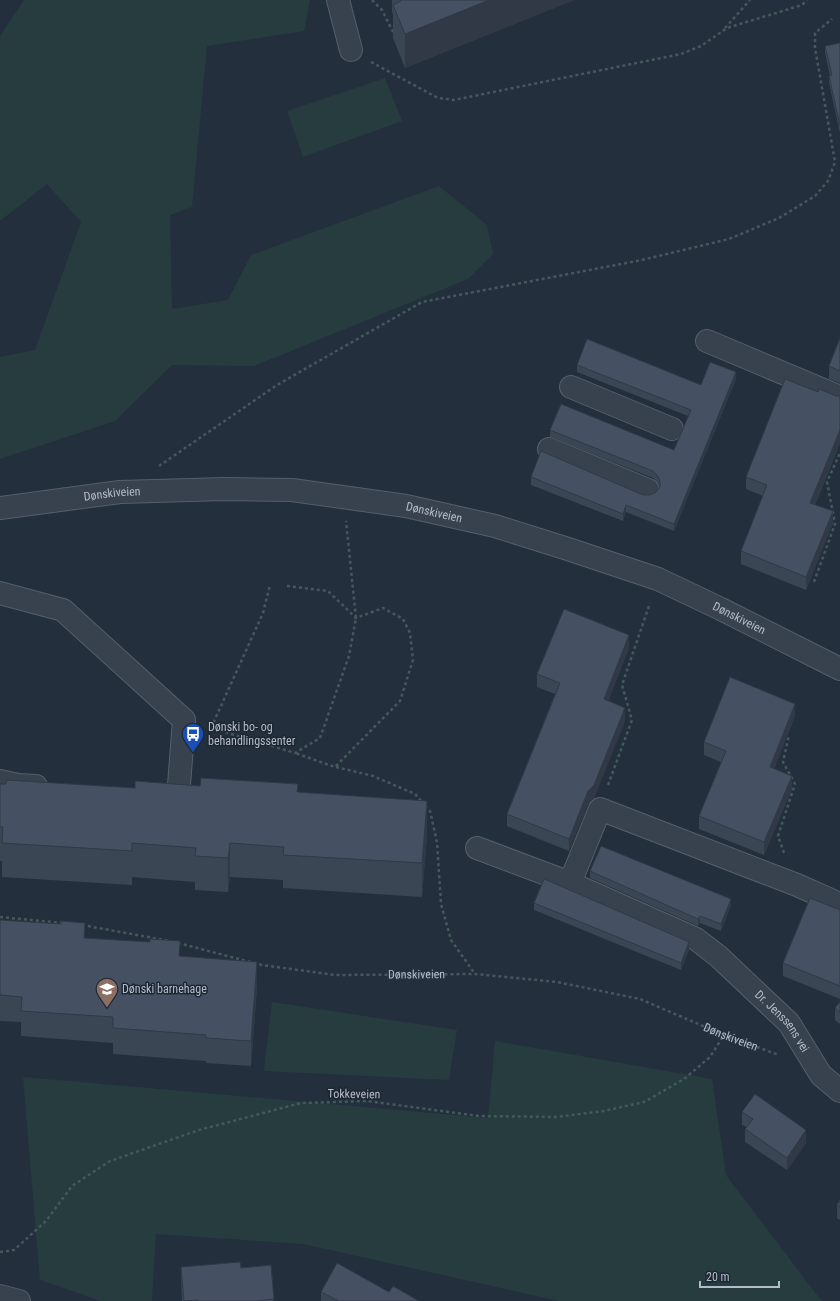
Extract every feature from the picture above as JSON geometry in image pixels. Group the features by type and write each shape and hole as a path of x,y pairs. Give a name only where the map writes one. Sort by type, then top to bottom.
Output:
{"street":[{"path":"338,0 352,50"},
{"path":"707,341 840,397"},
{"path":"571,387 672,429"},
{"path":"549,449 648,490"},
{"name":"Dønskiveien","path":"0,508 120,492 225,489 292,490 406,506 496,526 658,579 840,669"},
{"path":"0,593 63,610 184,720 179,785 174,795 160,796 137,794"},
{"path":"0,781 18,785 58,788"},
{"path":"570,883 600,809 797,885 840,904"},
{"name":"Dr. Jenssens vei","path":"477,848 570,883 696,939 718,956 789,1023 821,1075 840,1091"},
{"path":"0,1296 19,1301"}],"path":[{"path":"372,0 382,10 394,32"},
{"path":"352,50 387,71 438,98 454,100 681,54 701,46 724,30 750,0"},
{"path":"724,30 802,5 806,0"},
{"path":"153,470 277,385 422,302 642,260 729,239 779,218 815,196 828,181 836,162 815,48 815,33 832,19"},
{"path":"814,582 835,524 827,482 840,453"},
{"path":"295,753 320,738 349,656 356,618 343,497"},
{"path":"600,809 632,720 622,685 658,579"},
{"path":"211,728 263,613 270,585"},
{"path":"287,586 328,591 356,618"},
{"path":"335,767 400,701 413,660 410,633 403,619 383,608 356,618"},
{"path":"184,720 295,753 335,767 373,776 415,794 430,812 437,842 441,904 451,940 475,974"},
{"path":"789,735 783,762 795,784 778,836 797,885"},
{"path":"0,917 68,923"},
{"name":"Dønskiveien","path":"76,924 162,939 262,964 335,975 475,974 557,982 640,999 724,1035 783,1057"},
{"name":"Tokkeveien","path":"0,1252 14,1250 46,1222 72,1186 110,1161 199,1130 301,1103 367,1101 479,1116 556,1117 604,1111 644,1102 684,1079 710,1057 724,1035"}],"green space":[{"path":"24,0 310,0 304,31 207,46 192,207 170,215 172,309 228,300 251,255 439,186 487,225 493,254 468,279 254,366 172,365 115,421 0,459 0,357 35,350 81,222 47,184 0,221 0,36"},
{"path":"385,78 402,121 303,157 287,111"},
{"path":"272,1002 457,1030 449,1080 264,1071"},
{"path":"495,1041 712,1079 726,1175 823,1301 559,1301 303,1244 156,1234 152,1301 101,1301 40,1280 23,1077 488,1118"}],"building":[{"path":"401,0 489,0 405,34 393,5"},
{"path":"840,43 840,126 829,76 832,75 825,46"},
{"path":"840,338 840,371 829,366"},
{"path":"587,339 701,385 710,362 736,372 674,524 626,505 623,514 531,477 541,451 643,495 655,493 660,487 658,476 653,471 550,430 561,404 674,450 691,410 577,365"},
{"path":"785,379 818,392 819,389 836,396 840,396 840,430 810,503 833,511 806,577 741,551 767,485 746,477"},
{"path":"564,609 629,635 604,699 625,708 594,785 588,791 569,839 507,814 560,683 537,674"},
{"path":"730,677 795,704 770,767 792,776 764,842 699,816 726,751 704,742"},
{"path":"201,778 298,784 297,792 427,801 422,863 283,855 284,847 230,843 228,858 195,856 196,848 132,843 132,851 2,843 3,827 0,827 0,784 6,784 7,780 135,788 135,781 200,786"},
{"path":"601,846 731,899 721,924 700,916 698,919 590,871"},
{"path":"544,879 689,942 681,963 534,903"},
{"path":"810,898 840,910 840,986 783,963"},
{"path":"0,920 61,924 61,921 85,923 84,938 150,942 150,939 180,941 179,956 257,962 251,1041 206,1038 206,1035 113,1028 113,1017 21,1011 22,997 0,995"},
{"path":"840,1002 840,1012 835,1008"},
{"path":"755,1094 806,1130 787,1158 745,1129 753,1119 742,1112"},
{"path":"840,1200 840,1207 837,1205"},
{"path":"240,1262 241,1268 271,1265 274,1299 257,1301 184,1301 181,1267"},
{"path":"337,1263 389,1292 393,1286 419,1301 337,1301 321,1292"}],"place":[{"name":"Dønski bo- og behandlingssenter","path":"193,754"},
{"name":"Dønski barnehage","path":"107,1008"}]}
